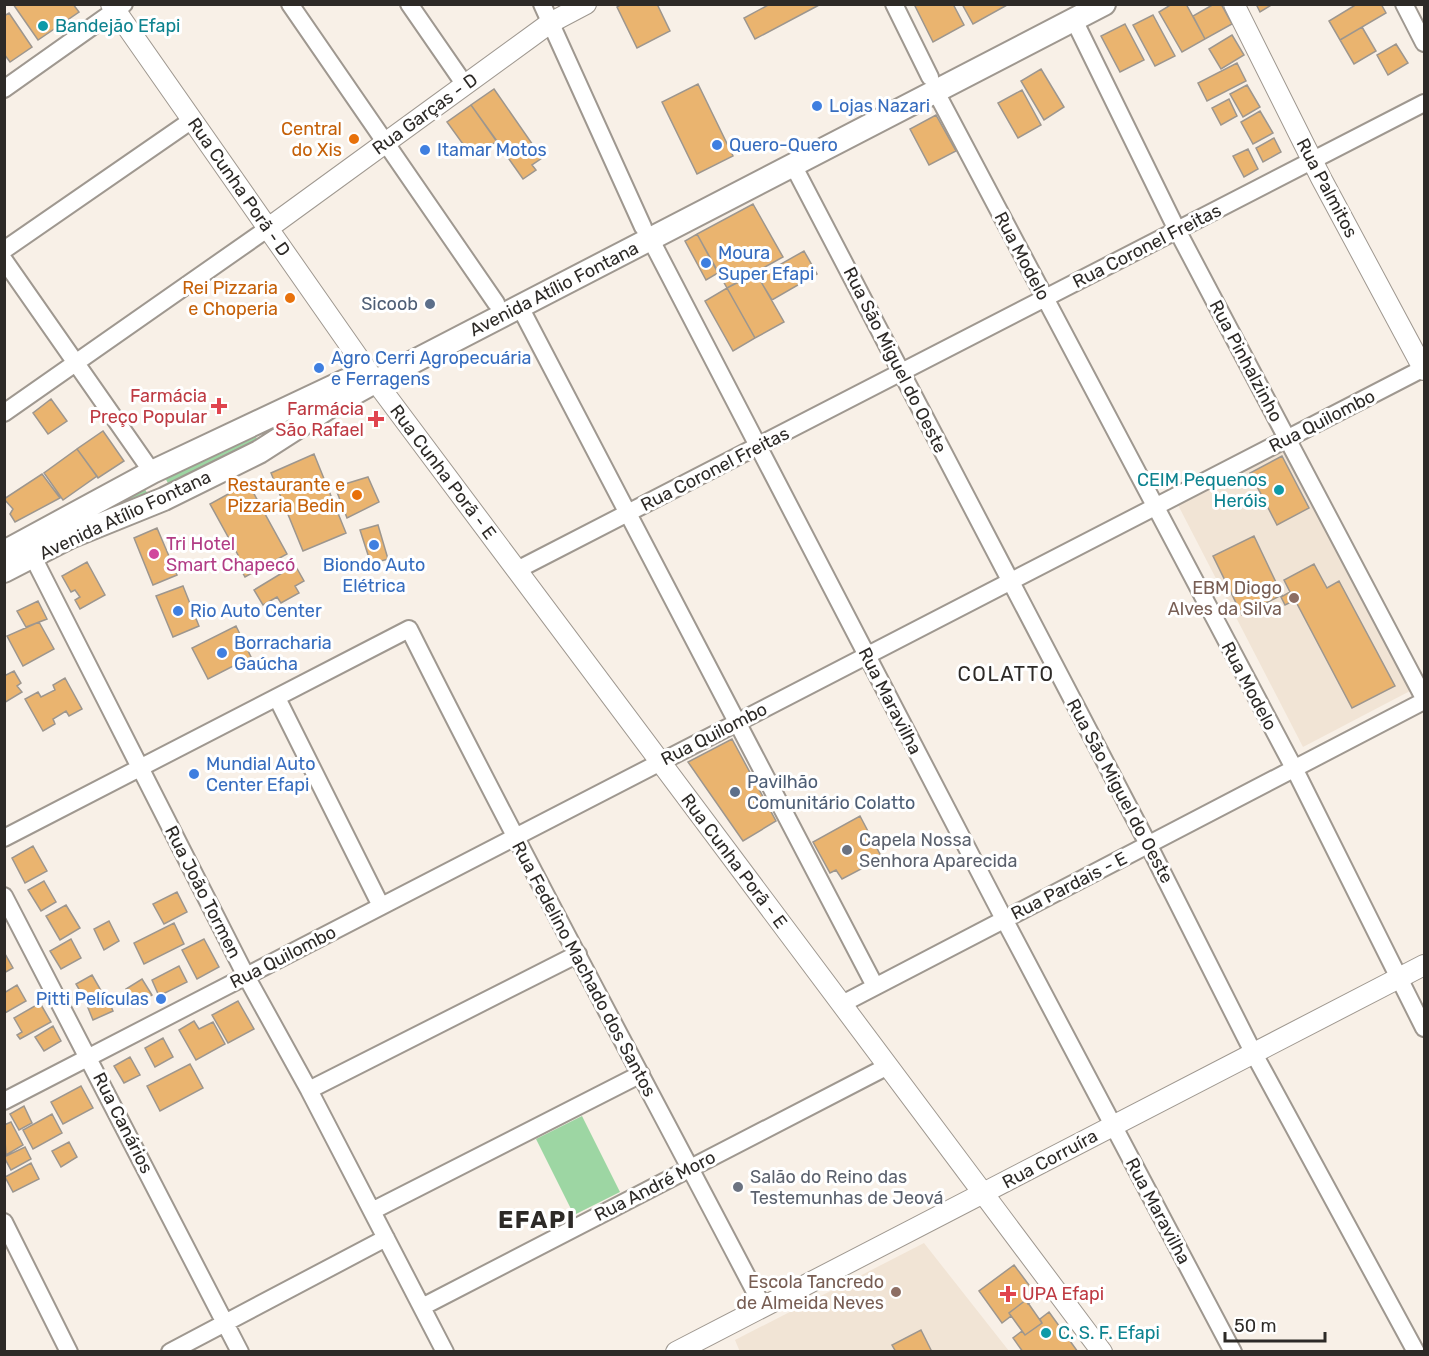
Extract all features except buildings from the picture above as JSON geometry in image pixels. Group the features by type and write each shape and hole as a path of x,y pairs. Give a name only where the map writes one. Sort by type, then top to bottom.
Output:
{"main road":[{"name":"Avenida Atílio Fontana","path":"4,552 152,471 249,425 371,376 520,307 647,233 933,84 1072,12 1104,4"},
{"name":"Avenida Atílio Fontana","path":"4,570 70,537 164,499 259,452 329,407 371,376 496,303 794,165 933,84"},
{"path":"249,425 261,436 259,452"},
{"path":"152,471 153,487 164,499"}],"street":[{"path":"290,4 496,303"},
{"path":"409,4 465,85"},
{"name":"Rua Maravilha","path":"542,4 647,233 1004,919 1233,1352"},
{"name":"Rua Garças - D","path":"267,229 550,23 586,4"},
{"name":"Rua Modelo","path":"894,4 1044,299 1294,770 1425,1028"},
{"name":"Rua Palmitos","path":"1234,4 1312,161 1424,369"},
{"path":"1404,4 1425,43"},
{"path":"4,89 116,7"},
{"name":"Rua Cunha Porã - D","path":"116,7 267,229 371,376"},
{"name":"Rua Pinhalzinho","path":"1072,12 1177,230 1425,700"},
{"name":"Rua Coronel Freitas","path":"517,570 1425,103"},
{"path":"4,250 192,120"},
{"name":"Rua São Miguel do Oeste","path":"794,165 1149,846 1253,1052 1416,1352"},
{"path":"4,413 267,229"},
{"path":"4,260 152,471"},
{"path":"520,307 875,986"},
{"name":"Rua Quilombo","path":"4,1101 1424,369"},
{"name":"Rua Cunha Porã - E","path":"371,376 1102,1352"},
{"name":"Rua João Tormen","path":"33,557 246,976 309,1090 445,1352"},
{"name":"Rua Fedelino Machado dos Santos","path":"277,698 410,629 514,838 578,954 763,1307"},
{"path":"4,838 277,698 381,906"},
{"name":"Rua Pardais - E","path":"842,1004 1149,846 1425,700"},
{"name":"Rua Canários","path":"4,896 240,1352"},
{"path":"309,1090 578,954"},
{"name":"Rua Corruíra","path":"676,1352 1425,965"},
{"name":"Rua André Moro","path":"422,1307 888,1066"},
{"path":"372,1210 641,1074"},
{"path":"4,1222 69,1352"},
{"path":"170,1352 386,1238"}],"shaded area":[{"name":"EBM Diogo Alves da Silva","path":"1285,450 1410,691 1303,747 1178,505"},
{"name":"Escola Tancredo de Almeida Neves","path":"924,1243 1009,1351 740,1352 735,1340"}],"green space":[{"path":"256,435 257,441 169,485 163,474"},
{"path":"144,488 150,497 78,523"},
{"path":"582,1116 620,1192 574,1215 536,1139"}],"place":[{"name":"Bandejão Efapi","path":"43,26"},
{"name":"Lojas Nazari","path":"817,106"},
{"name":"Central do Xis","path":"354,139"},
{"name":"Quero-Quero","path":"717,145"},
{"name":"Itamar Motos","path":"425,150"},
{"name":"Moura Super Efapi","path":"706,263"},
{"name":"Rei Pizzaria e Choperia","path":"290,298"},
{"name":"Sicoob","path":"430,304"},
{"name":"Agro Cerri Agropecuária e Ferragens","path":"319,368"},
{"name":"Farmácia Preço Popular","path":"219,406"},
{"name":"Farmácia São Rafael","path":"376,419"},
{"name":"CEIM Pequenos Heróis","path":"1279,490"},
{"name":"Restaurante e Pizzaria Bedin","path":"357,495"},
{"name":"Biondo Auto Elétrica","path":"374,545"},
{"name":"Tri Hotel Smart Chapecó","path":"154,554"},
{"name":"EBM Diogo Alves da Silva","path":"1294,598"},
{"name":"Rio Auto Center","path":"178,611"},
{"name":"Borracharia Gaúcha","path":"222,653"},
{"name":"Mundial Auto Center Efapi","path":"194,774"},
{"name":"Pavilhão Comunitário Colatto","path":"735,792"},
{"name":"Capela Nossa Senhora Aparecida","path":"847,850"},
{"name":"Pitti Películas","path":"161,999"},
{"name":"Salão do Reino das Testemunhas de Jeová","path":"738,1187"},
{"name":"Escola Tancredo de Almeida Neves","path":"896,1292"},
{"name":"UPA Efapi","path":"1008,1294"},
{"name":"C. S. F. Efapi","path":"1046,1333"}],"district":[{"name":"COLATTO","path":"1006,674"},
{"name":"EFAPI","path":"537,1220"}]}
